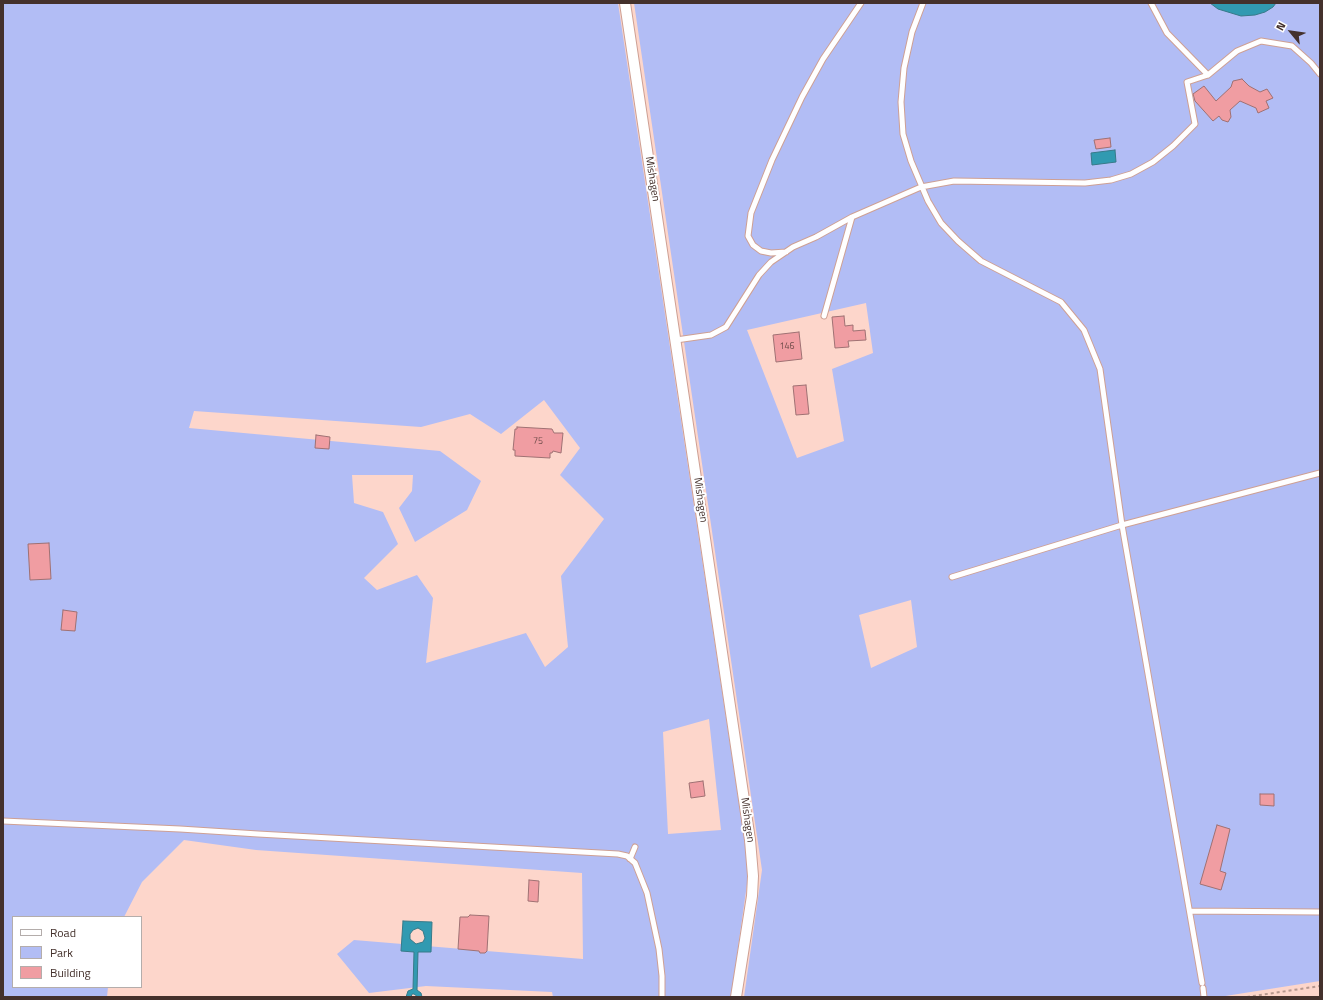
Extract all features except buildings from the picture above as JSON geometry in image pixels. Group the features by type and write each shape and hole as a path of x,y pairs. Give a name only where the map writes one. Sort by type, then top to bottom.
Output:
{"street":[{"name":"Mishagen","path":"626,3 752,859 752,896 736,997"}],"lane":[{"path":"786,252 770,253 761,251 753,245 748,236 750,213 772,160 802,97 824,59 861,3"},
{"path":"923,3 912,32 904,68 901,102 903,134 911,161 928,201 941,223 958,241 981,261 1060,302 1084,330 1100,369 1122,526 1204,997"},
{"path":"1151,3 1168,32 1208,74"},
{"path":"676,340 711,335 726,327 759,275 772,262 786,252 852,217 921,186 954,181 1085,183 1112,180 1131,174 1153,162 1173,146 1195,124 1187,82 1208,74 1236,51 1261,41 1292,46 1311,63 1320,74"},
{"path":"824,316 852,217"},
{"path":"952,577 1122,526 1320,473"},
{"path":"3,821 180,829 618,854 626,856 635,863 647,893 659,949 662,976 662,997"},
{"path":"630,859 635,847"},
{"path":"1190,911 1320,912"}],"path":[{"path":"1247,997 1320,986"}],"green space":[{"path":"3,3 618,3 749,870 731,997 553,997 552,992 426,986 369,993 337,954 354,940 583,959 582,873 256,850 184,840 142,882 125,916 12,916 12,988 108,988 107,997 3,997","holes":["544,400 580,448 560,475 604,519 561,576 568,647 545,667 526,633 426,663 433,598 417,575 377,590 364,578 398,544 383,512 354,503 352,475 413,475 412,491 399,508 415,542 467,510 481,481 440,451 189,428 194,411 421,427 470,414 501,434","709,719 721,830 668,834 663,732"]},
{"path":"634,3 1320,3 1320,981 1219,997 744,997 762,870","holes":["866,303 873,353 832,369 844,441 797,458 747,330","911,600 917,647 871,668 859,615"]}],"shaded area":[{"path":"1210,3 1276,3 1265,12 1255,15 1241,16 1218,9"},
{"path":"1115,150 1116,162 1092,165 1091,153"},
{"path":"403,921 432,922 431,952 418,952 417,990 421,993 422,997 412,994 411,997 406,997 408,991 413,989 414,952 401,951","holes":["418,928 423,931 425,938 423,942 416,944 410,939 410,934 413,930"]}]}
